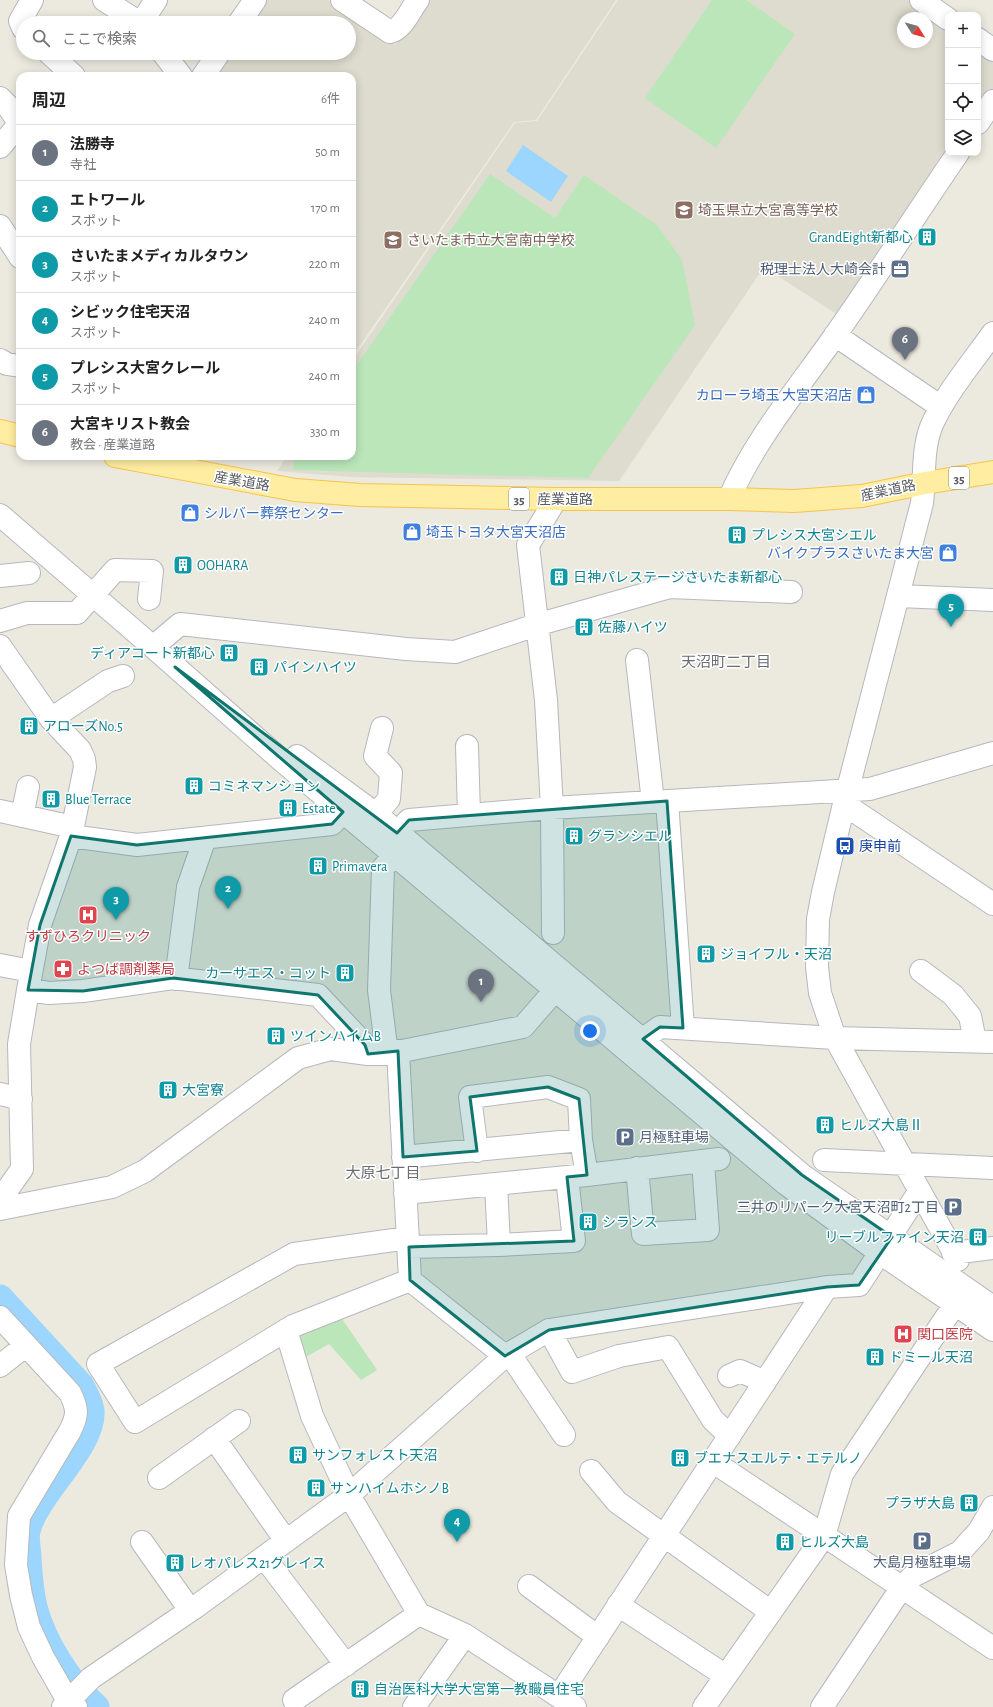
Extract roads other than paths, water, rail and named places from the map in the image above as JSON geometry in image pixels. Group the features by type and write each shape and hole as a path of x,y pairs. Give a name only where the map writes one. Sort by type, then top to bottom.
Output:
{"main road":[{"path":"0,431 16,435"},
{"name":"産業道路","path":"135,460 295,490 418,497 556,499 729,499 794,501 834,499 884,492 925,482 993,472"}],"street":[{"path":"23,16 32,0"},
{"path":"104,0 129,16"},
{"path":"145,16 156,0"},
{"path":"244,16 255,0"},
{"path":"342,0 390,32 399,27 418,0"},
{"path":"920,0 945,17"},
{"path":"981,41 993,50"},
{"path":"57,60 70,72"},
{"path":"168,60 178,72"},
{"path":"206,72 214,60"},
{"path":"0,98 7,104 16,117"},
{"path":"980,120 993,101"},
{"path":"0,147 16,128"},
{"path":"729,499 739,476 767,433 956,156"},
{"path":"0,226 16,251"},
{"path":"993,333 941,407 931,428 925,454 925,482 922,503 823,892 816,943 820,993 835,1038 956,1257 993,1248"},
{"path":"835,335 941,407"},
{"path":"553,933 552,808 546,700 536,625 528,545 556,499"},
{"path":"0,515 153,646 280,759 556,989 786,1184 886,1245 993,1307"},
{"path":"0,621 27,613 77,613 115,570 152,571 149,599"},
{"path":"0,576 29,573"},
{"path":"153,646 180,624 406,649 454,652 536,625 670,587 791,592"},
{"path":"899,596 993,600"},
{"path":"0,646 51,719 80,750 84,759 85,767 72,831 40,925 19,1044 22,1169 3,1189"},
{"path":"637,660 660,802 683,1028"},
{"path":"175,667 376,814 644,1039 955,1304 993,1330"},
{"path":"51,719 108,681 123,676"},
{"path":"376,814 388,799 391,773 375,756 382,728"},
{"path":"467,746 469,815"},
{"path":"398,833 409,820 552,808 660,802 846,797 993,753"},
{"path":"22,816 28,787"},
{"path":"846,797 993,904"},
{"path":"0,810 72,831 137,845 332,824 343,812"},
{"path":"176,979 188,887 205,838"},
{"path":"394,855 383,868 379,990 384,1053 403,1157 410,1280 507,1354 564,1435"},
{"path":"0,965 49,993 83,991 176,979 318,995 365,1045 384,1053"},
{"path":"644,1039 660,1027 835,1038 984,1042 970,1016 953,994 921,971"},
{"path":"0,1209 112,1187 145,1171 298,1058 331,1049 384,1053 523,1028 556,989"},
{"path":"410,1280 293,1326 135,1422 98,1364 294,1254 408,1242 499,1245 574,1241 577,1176 581,1140 579,1099 548,1087 470,1097 477,1151"},
{"path":"0,1094 21,1099"},
{"path":"403,1157 581,1140"},
{"path":"824,1160 993,1168"},
{"path":"405,1193 577,1176 637,1168 711,1161 708,1230 643,1234 637,1168"},
{"path":"496,1184 499,1245"},
{"path":"0,1317 70,1393 77,1406 75,1422 22,1508 19,1516 16,1558 21,1596 29,1627 43,1658 69,1705 92,1678 190,1610 349,1495 507,1354 549,1330 827,1287 859,1285 920,1192"},
{"path":"286,1330 312,1416 349,1495 419,1614 464,1635 567,1702 598,1636 827,1287"},
{"path":"704,1707 824,1536 842,1474 955,1304"},
{"path":"549,1330 572,1372 619,1356 668,1347 713,1420 730,1436"},
{"path":"0,1366 26,1346"},
{"path":"729,1376 740,1371 765,1382"},
{"path":"159,1478 239,1421"},
{"path":"214,1438 286,1541"},
{"path":"712,1461 993,1648"},
{"path":"591,1471 617,1502 771,1612"},
{"path":"822,1707 902,1587 913,1576 960,1552 979,1531 993,1508"},
{"path":"142,1542 190,1610"},
{"path":"264,1557 346,1665"},
{"path":"529,1586 598,1636"},
{"path":"618,1605 726,1676"},
{"path":"294,1700 419,1614"},
{"path":"414,1707 464,1635"}],"water":[{"path":"523,145 568,176 551,202 506,171"}],"waterway":[{"path":"0,1298 81,1386 91,1411 89,1425 83,1439 74,1455 32,1517 26,1537 29,1576 34,1607 38,1620 50,1648 58,1661 76,1686 96,1707"}],"place":[{"name":"埼玉県立大宮高等学校","path":"684,210"},
{"name":"GrandEight新都心","path":"927,237"},
{"name":"さいたま市立大宮南中学校","path":"393,240"},
{"name":"税理士法人大崎会計","path":"900,269"},
{"name":"大宮キリスト教会","path":"905,360"},
{"name":"カローラ埼玉 大宮天沼店","path":"866,395"},
{"name":"シルバー葬祭センター","path":"190,513"},
{"name":"埼玉トヨタ大宮天沼店","path":"412,532"},
{"name":"プレシス大宮シエル","path":"737,535"},
{"name":"バイクプラスさいたま大宮","path":"948,553"},
{"name":"OOHARA","path":"183,565"},
{"name":"日神パレステージさいたま新都心","path":"559,577"},
{"name":"佐藤ハイツ","path":"584,627"},
{"name":"プレシス大宮クレール","path":"951,627"},
{"name":"ディアコート新都心","path":"229,653"},
{"name":"パインハイツ","path":"259,667"},
{"name":"アローズNo.5","path":"29,726"},
{"name":"コミネマンション","path":"194,786"},
{"name":"Blue Terrace","path":"51,799"},
{"name":"Estate","path":"288,808"},
{"name":"グランシエル","path":"574,836"},
{"name":"庚申前","path":"845,846"},
{"name":"Primavera","path":"318,866"},
{"name":"エトワール","path":"228,909"},
{"name":"すずひろクリニック","path":"88,915"},
{"name":"さいたまメディカルタウン","path":"116,920"},
{"name":"ジョイフル・天沼","path":"706,954"},
{"name":"よつば調剤薬局","path":"63,969"},
{"name":"カーサエス・コット","path":"345,973"},
{"name":"法勝寺","path":"481,1002"},
{"name":"ツインハイムB","path":"276,1036"},
{"name":"大宮寮","path":"168,1090"},
{"name":"ヒルズ大島Ⅱ","path":"825,1125"},
{"name":"月極駐車場","path":"625,1137"},
{"name":"三井のリパーク大宮天沼町2丁目","path":"953,1207"},
{"name":"シランス","path":"588,1222"},
{"name":"リーブルファイン天沼","path":"978,1237"},
{"name":"関口医院","path":"903,1334"},
{"name":"ドミール天沼","path":"875,1357"},
{"name":"サンフォレスト天沼","path":"298,1455"},
{"name":"ブエナスエルテ・エテルノ","path":"680,1458"},
{"name":"サンハイムホシノB","path":"316,1488"},
{"name":"プラザ大島","path":"969,1503"},
{"name":"大島月極駐車場","path":"922,1541"},
{"name":"シビック住宅天沼","path":"457,1542"},
{"name":"ヒルズ大島","path":"785,1542"},
{"name":"レオパレス21グレイス","path":"175,1563"},
{"name":"自治医科大学大宮第一教職員住宅","path":"360,1689"}],"district":[{"name":"天沼町二丁目","path":"726,662"},
{"name":"大原七丁目","path":"383,1173"}]}
